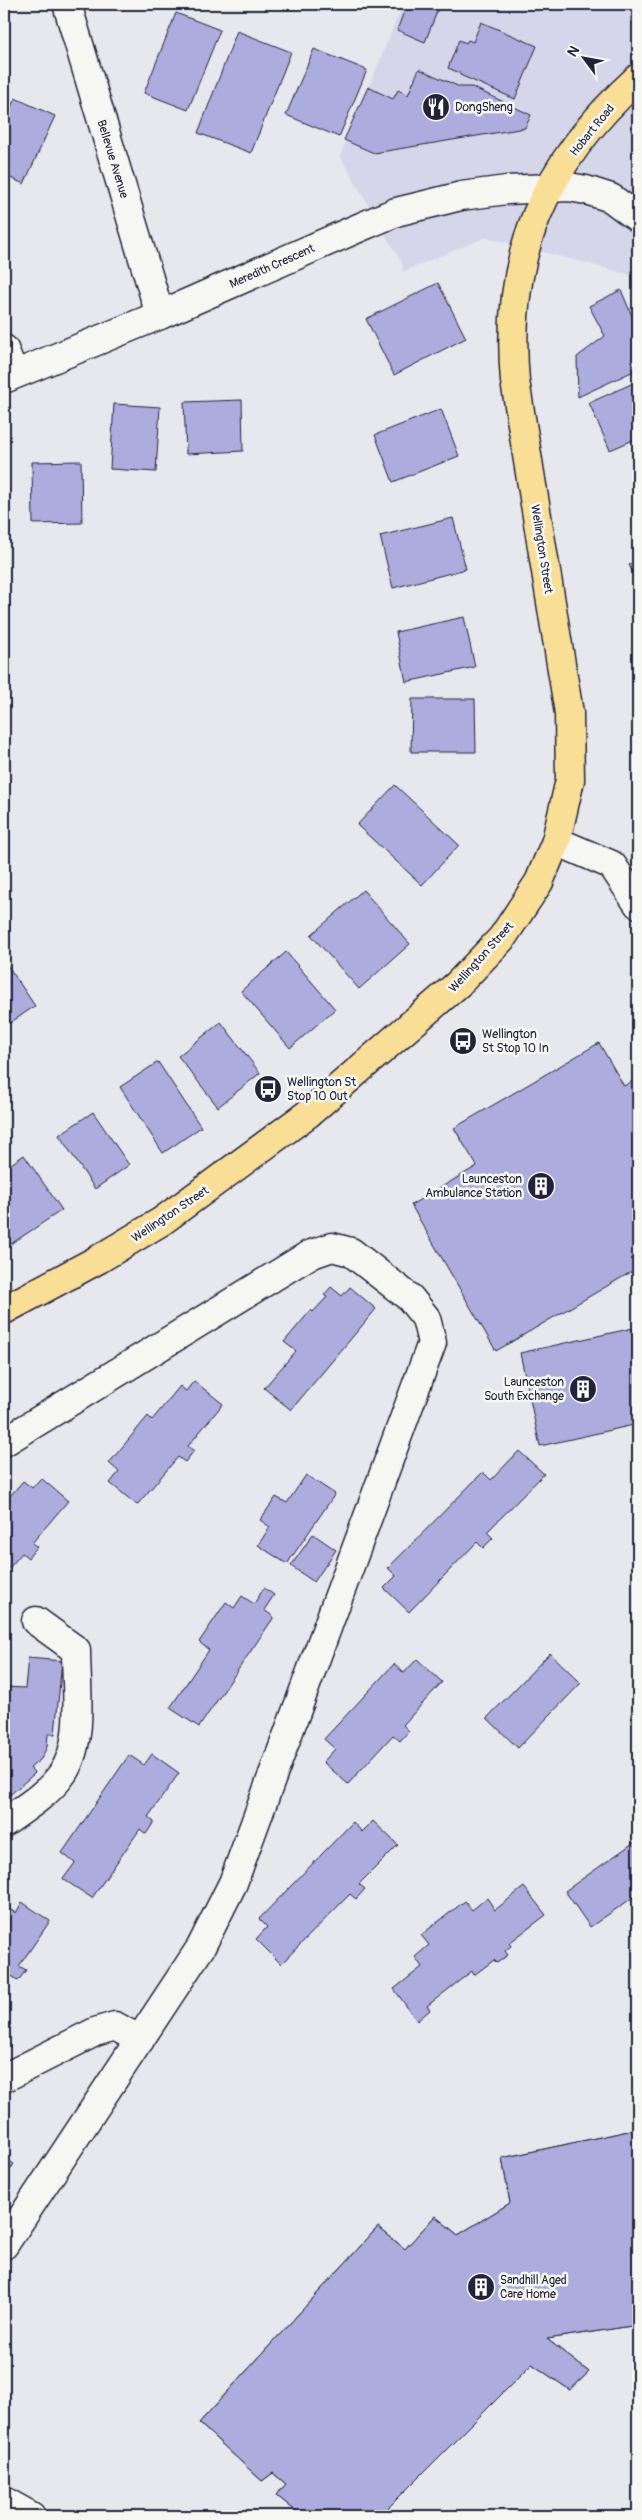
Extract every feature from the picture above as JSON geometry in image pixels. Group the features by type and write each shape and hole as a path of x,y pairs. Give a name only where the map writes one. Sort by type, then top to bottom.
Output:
{"main road":[{"name":"Hobart Road","path":"550,187 584,136 638,78"},
{"name":"Wellington Street","path":"4,1310 99,1259 162,1221 309,1113 458,984 502,938 539,882 556,841 570,780 569,713 515,381 512,345 517,278 528,233 550,187"}],"street":[{"name":"Bellevue Avenue","path":"67,4 160,315"},
{"name":"Meredith Crescent","path":"9,377 160,315 396,212 461,196 550,187 586,190 600,194 622,205 638,218"},
{"path":"4,349 9,377"},
{"path":"556,841 612,865 638,904"},
{"path":"4,1442 309,1255 332,1247 351,1252 410,1298 426,1318 432,1343 233,1883 200,1948 4,2245"},
{"path":"4,1823 46,1791 60,1777 71,1758 76,1740 76,1650 36,1621"},
{"path":"4,2078 95,2032 115,2026 140,2040"},
{"path":"4,2501 31,2516"}],"shaded area":[{"path":"403,4 638,4 638,273 635,276 486,237 402,272 403,265 340,156"}],"building":[{"path":"407,4 440,4 425,42 397,30"},
{"path":"176,13 220,30 188,110 144,93"},
{"path":"481,22 537,46 515,99 448,68 459,40 466,43 468,40 473,42"},
{"path":"237,31 291,52 251,153 198,133"},
{"path":"314,49 367,70 339,137 286,115"},
{"name":"DongSheng","path":"419,69 460,87 472,87 531,115 525,128 374,153 344,140 368,87 393,99 398,90 408,95"},
{"path":"15,98 55,116 24,184 4,175 4,123"},
{"path":"438,283 466,338 394,375 366,319"},
{"path":"621,290 638,330 638,369 578,397 577,357 605,336 589,306"},
{"path":"638,381 638,438 610,450 589,403"},
{"path":"242,400 243,451 186,454 184,402"},
{"path":"114,404 160,407 156,472 110,469"},
{"path":"441,409 459,456 393,482 375,435"},
{"path":"81,461 82,523 33,524 32,462"},
{"path":"453,518 466,569 393,588 380,536"},
{"path":"638,560 638,582 629,565"},
{"path":"464,617 475,667 406,682 396,632"},
{"path":"412,699 475,699 476,752 411,752"},
{"path":"395,785 459,845 422,885 357,825"},
{"path":"363,890 410,944 359,989 311,935"},
{"path":"286,952 335,1009 290,1048 241,991"},
{"path":"4,960 35,1006 4,1027"},
{"path":"221,1022 260,1073 218,1107 178,1056"},
{"name":"Launceston Ambulance Station","path":"599,1043 624,1086 638,1078 638,1268 496,1351 411,1205 477,1166 454,1128"},
{"path":"158,1062 201,1127 163,1153 120,1087"},
{"path":"93,1112 129,1165 95,1189 59,1135"},
{"path":"24,1155 62,1210 8,1246 4,1239 4,1169"},
{"path":"331,1287 342,1296 350,1287 376,1309 291,1410 264,1388 296,1351 284,1342 311,1310 313,1312 327,1297 324,1295"},
{"name":"Launceston South Exchange","path":"638,1327 638,1424 540,1446 520,1353"},
{"path":"194,1381 223,1404 188,1446 194,1451 185,1462 178,1457 137,1505 110,1483 119,1472 109,1463 148,1416 152,1420 180,1386 186,1391"},
{"path":"519,1451 544,1474 487,1532 493,1538 483,1548 477,1542 409,1612 384,1588 396,1576 388,1568 483,1472 491,1480"},
{"path":"306,1475 335,1494 287,1564 258,1545 270,1527 260,1520 276,1497 287,1503"},
{"path":"41,1478 68,1501 32,1543 37,1547 28,1558 22,1553 4,1574 4,1503 23,1481 32,1488"},
{"path":"313,1534 336,1550 314,1582 291,1566"},
{"path":"264,1588 274,1595 264,1610 274,1617 199,1727 170,1708 209,1650 199,1642 226,1602 234,1608 242,1596 254,1604"},
{"path":"550,1653 581,1683 518,1748 487,1718"},
{"path":"28,1658 62,1661 55,1734 48,1734 47,1747 41,1759 30,1768 35,1773 4,1800 4,1687 25,1688"},
{"path":"417,1659 442,1682 403,1725 409,1731 400,1741 393,1735 348,1784 323,1762 335,1749 324,1739 394,1664 404,1673"},
{"path":"152,1754 179,1773 148,1817 154,1822 146,1834 140,1829 92,1898 63,1879 75,1863 62,1853 129,1755 144,1765"},
{"path":"373,1821 398,1845 359,1884 365,1889 356,1899 350,1894 281,1964 256,1939 267,1927 259,1919 353,1822 362,1832"},
{"path":"636,1841 638,1844 638,1894 590,1927 565,1891"},
{"path":"524,1887 546,1915 509,1943 511,1946 505,1951 508,1955 497,1963 494,1960 474,1975 472,1971 427,2006 430,2010 417,2021 394,1989 422,1967 415,1957 429,1945 421,1935 465,1901 472,1910 487,1898 495,1910"},
{"path":"22,1902 50,1921 19,1966 26,1970 18,1981 12,1976 4,1987 4,1906 16,1913"},
{"name":"Sandhill Aged Care Home","path":"638,2129 638,2325 547,2339 589,2372 570,2390 532,2364 380,2516 302,2516 276,2495 286,2484 273,2473 262,2481 199,2423 378,2227 405,2249 435,2216 458,2235 510,2203 502,2158","holes":["386,2351 400,2364 309,2458 295,2445"]},
{"name":"Sandhill Aged Care Home","path":"638,2129 638,2325 547,2339 589,2372 570,2390 532,2364 380,2516 302,2516 276,2495 286,2484 273,2473 262,2481 199,2423 378,2227 405,2249 435,2216 458,2235 510,2203 502,2158"},
{"path":"4,2158 14,2164 4,2179"}],"place":[{"name":"DongSheng","path":"436,107"},
{"name":"Wellington St Stop 10 In","path":"463,1041"},
{"name":"Wellington St Stop 10 Out","path":"268,1089"},
{"name":"Launceston Ambulance Station","path":"541,1186"},
{"name":"Launceston South Exchange","path":"583,1389"},
{"name":"Sandhill Aged Care Home","path":"481,2287"}]}
